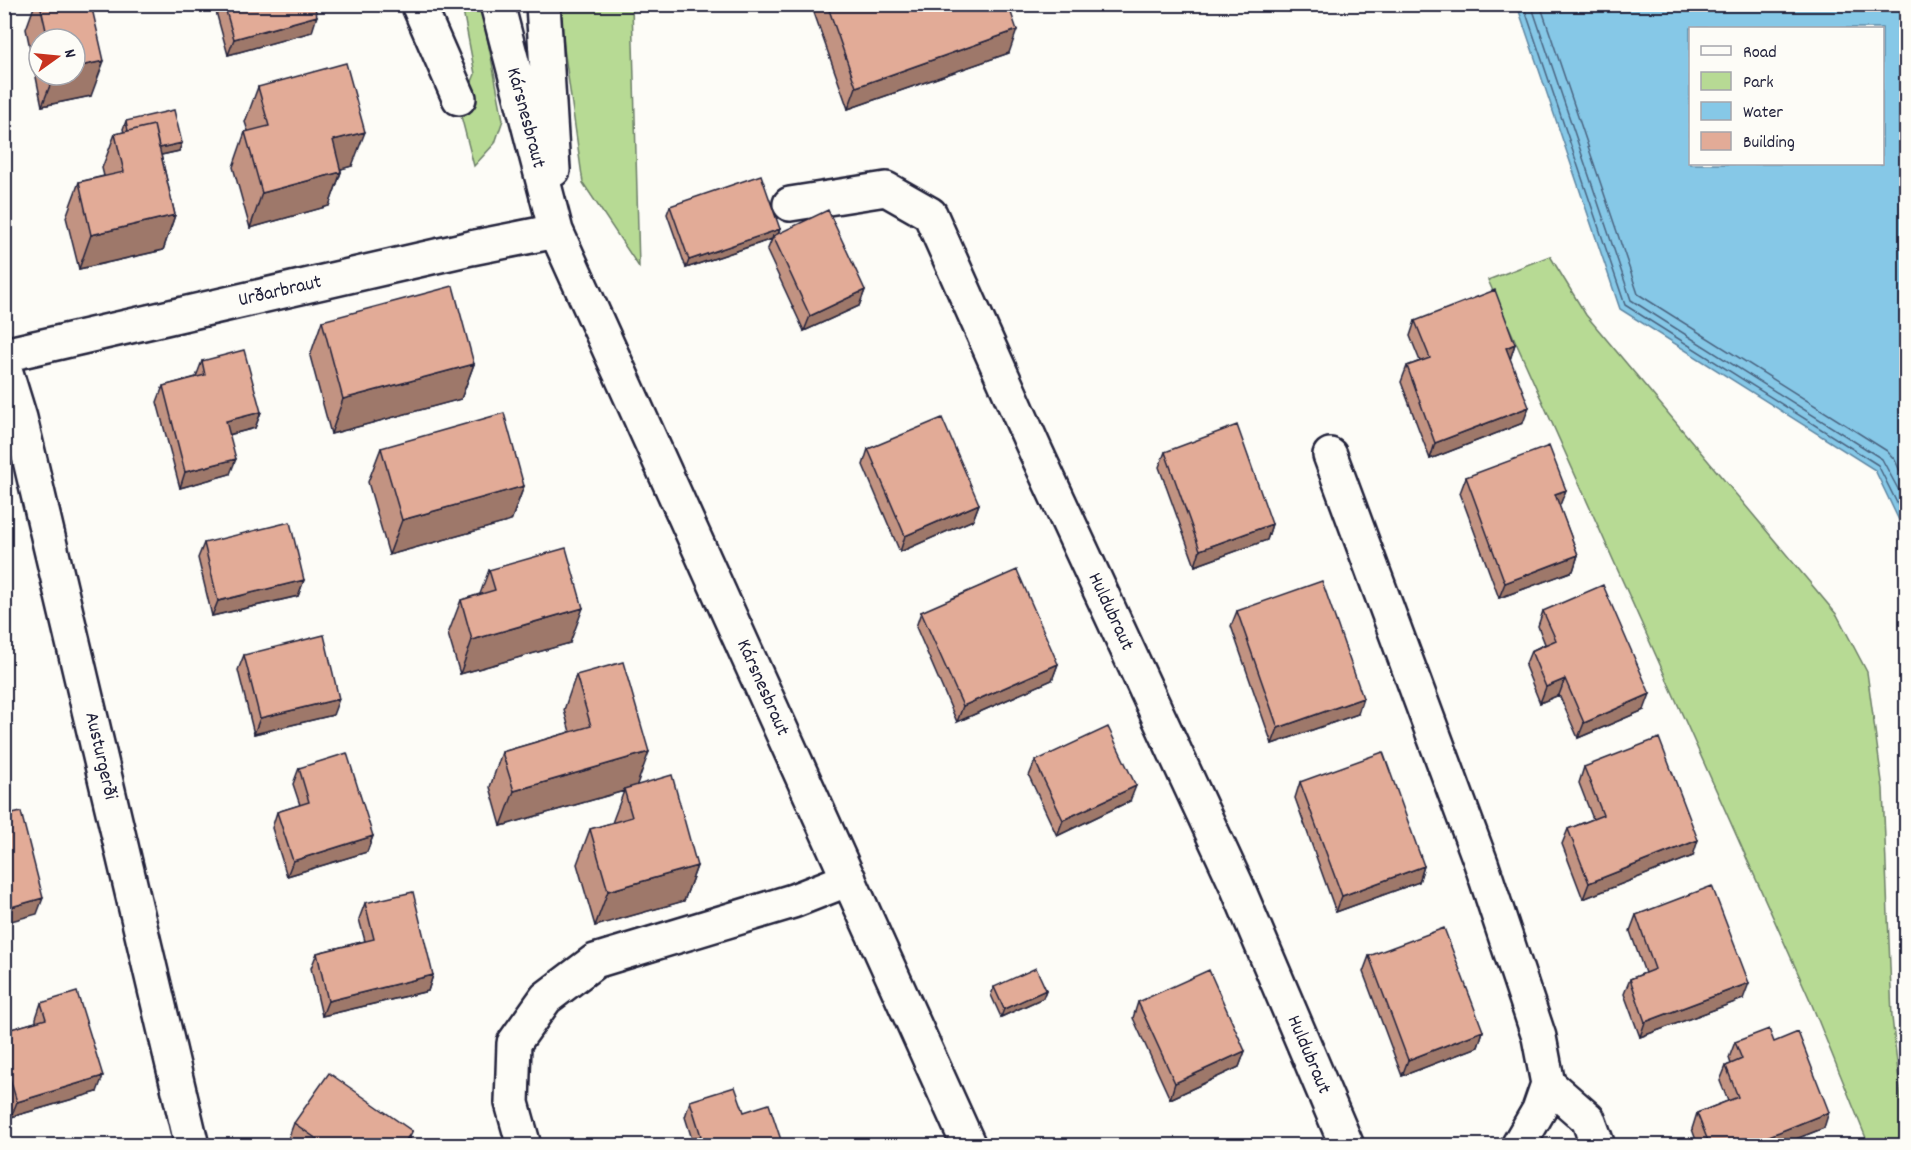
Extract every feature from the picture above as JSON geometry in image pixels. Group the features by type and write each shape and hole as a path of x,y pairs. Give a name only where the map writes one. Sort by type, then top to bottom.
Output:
{"street":[{"path":"418,4 459,98"},
{"name":"Kársnesbraut","path":"497,4 556,231 969,1146"},
{"name":"Kársnesbraut","path":"543,4 556,231"},
{"name":"Huldubraut","path":"790,204 886,189 930,214 1036,452 1236,884 1347,1146"},
{"name":"Urðarbraut","path":"4,355 471,248 556,231"},
{"name":"Austurgerði","path":"4,366 23,429 192,1146"},
{"path":"1330,455 1481,863 1539,1037 1548,1084 1539,1110 1518,1146"},
{"path":"524,1146 512,1103 514,1043 546,998 596,961 793,901 849,879"},
{"path":"1548,1084 1588,1119 1598,1146"}],"green space":[{"path":"462,5 481,5 503,120 495,143 474,166 460,112 475,74"},
{"path":"558,5 632,5 639,267 583,183"},
{"path":"1550,256 1586,315 1837,615 1867,672 1883,789 1892,1017 1906,1145 1863,1145 1868,1143 1810,1000 1488,280"},
{"path":"1902,687 1906,695 1906,851"}],"water":[{"path":"1517,5 1906,5 1906,535 1875,470 1620,309"}],"building":[{"path":"40,4 91,4 104,61 87,65 87,27 45,27"},
{"path":"224,4 314,4 317,16 234,39"},
{"path":"827,4 1008,4 1017,30 856,87"},
{"path":"346,63 365,132 333,140 341,172 262,193 245,132 269,126 258,87"},
{"path":"174,110 182,143 159,148 154,125 128,131 126,121"},
{"path":"154,125 175,215 91,235 79,182 124,172 115,134"},
{"path":"761,175 780,229 689,260 670,206"},
{"path":"828,210 865,290 810,316 773,236"},
{"path":"453,286 474,364 343,399 322,321"},
{"path":"1495,290 1515,344 1506,348 1529,407 1435,443 1407,366 1430,358 1415,321"},
{"path":"244,350 261,412 226,421 236,459 185,472 163,386 205,375 202,361"},
{"path":"504,413 524,486 402,520 381,448"},
{"path":"942,418 979,504 905,536 868,449"},
{"path":"1237,425 1272,524 1200,550 1165,452"},
{"path":"1549,446 1566,490 1555,494 1578,555 1505,583 1466,477"},
{"path":"290,522 304,580 218,601 204,543"},
{"path":"566,548 583,608 472,640 461,600 495,590 489,570"},
{"path":"1017,570 1058,664 963,706 921,612"},
{"path":"1322,581 1363,698 1278,728 1237,611"},
{"path":"1603,585 1650,694 1584,723 1565,679 1546,687 1531,651 1556,640 1543,611"},
{"path":"324,635 339,699 260,718 244,655"},
{"path":"623,662 649,752 514,791 502,752 591,726 576,675"},
{"path":"1108,727 1136,786 1063,820 1035,761"},
{"path":"1659,738 1698,840 1589,883 1568,829 1603,815 1584,767"},
{"path":"1383,752 1424,866 1342,896 1300,782"},
{"path":"347,753 373,836 293,861 277,812 309,802 299,768"},
{"path":"672,775 697,866 608,891 590,829 632,817 624,789"},
{"path":"21,812 43,898 4,909 4,816"},
{"path":"1712,886 1749,983 1645,1022 1630,979 1655,969 1636,915"},
{"path":"413,892 433,975 328,1001 317,953 374,939 365,903"},
{"path":"1444,928 1483,1031 1408,1060 1369,956"},
{"path":"1036,968 1046,990 1004,1009 994,987"},
{"path":"1209,970 1245,1051 1175,1083 1138,1002"},
{"path":"77,992 103,1076 17,1102 4,1059 4,1031 46,1019 41,1003"},
{"path":"1769,1029 1774,1042 1798,1032 1829,1112 1744,1146 1710,1146 1697,1113 1738,1097 1726,1066 1742,1059 1735,1042"},
{"path":"329,1073 412,1131 402,1146 319,1146 321,1142 294,1123"},
{"path":"735,1087 744,1112 769,1104 783,1146 679,1146 678,1144 701,1136 690,1101"}]}
